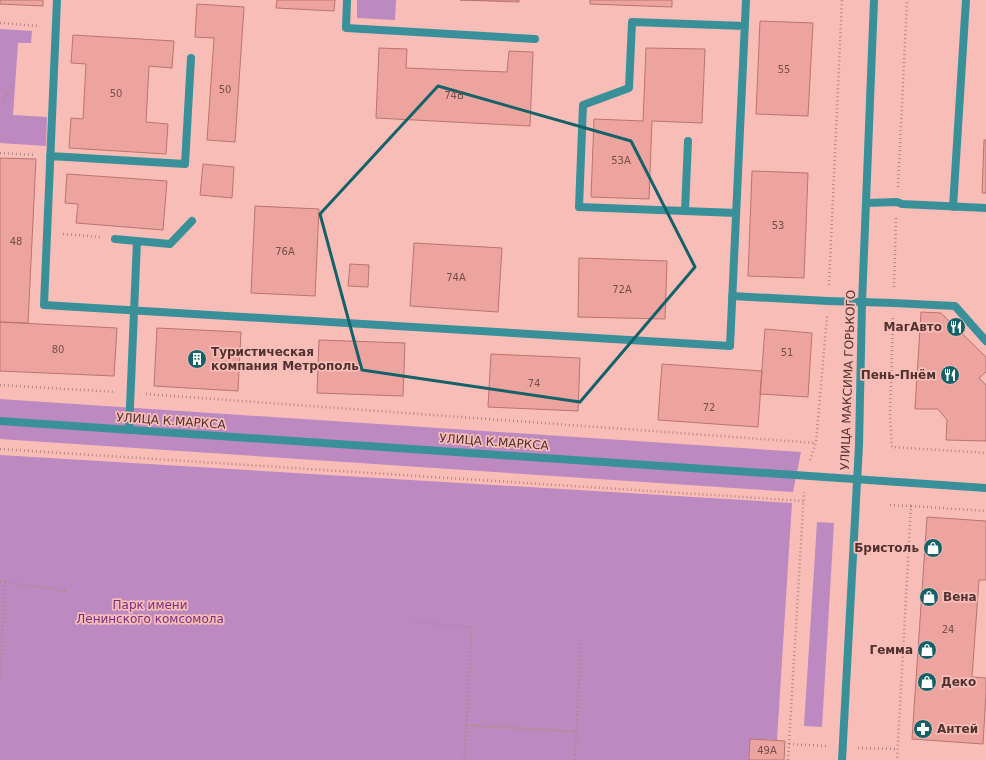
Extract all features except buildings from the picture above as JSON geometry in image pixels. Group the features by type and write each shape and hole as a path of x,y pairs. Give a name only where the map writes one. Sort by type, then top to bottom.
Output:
{"street":[{"path":"57,0 44,305 730,346 746,0"},
{"path":"347,0 346,28 535,39"},
{"name":"УЛИЦА МАКСИМА ГОРЬКОГО","path":"842,760 859,445 862,303 874,0"},
{"path":"953,207 966,0"},
{"path":"736,213 579,208 583,105 629,88 632,22 744,26"},
{"path":"50,156 185,164 191,58"},
{"path":"685,211 688,141"},
{"path":"866,203 897,202 902,204 986,208"},
{"path":"115,239 170,244 192,221"},
{"path":"129,430 137,241"},
{"path":"732,296 828,302 955,306 986,341"},
{"name":"УЛИЦА К.МАРКСА","path":"0,421 986,488"}],"path":[{"path":"0,385 130,393 816,443 828,302 842,0"},
{"path":"907,0 893,303 890,415 892,447 986,453"},
{"path":"0,23 55,27"},
{"path":"0,105 15,83"},
{"path":"0,153 50,156"},
{"path":"47,232 115,239"},
{"path":"0,449 804,500 788,760"},
{"path":"890,505 986,511"},
{"path":"897,760 911,506"},
{"path":"0,582 66,591"},
{"path":"0,678 5,582"},
{"path":"412,622 472,627 464,760"},
{"path":"575,760 581,640"},
{"path":"466,725 576,732"}],"highlighted area":[{"path":"438,86 631,141 695,267 580,402 362,370 320,214"}],"green space":[{"path":"357,0 396,0 395,20 357,18"},
{"path":"0,29 32,31 31,43 18,43 13,115 47,117 46,146 0,143"},
{"path":"0,399 801,452 793,492 0,439"},
{"name":"Парк имени Ленинского комсомола","path":"0,455 792,503 777,740 750,739 749,760 0,760"},
{"path":"817,522 834,523 822,727 804,726"}],"place":[{"name":"МагАвто","path":"956,327"},
{"name":"Туристическая компания Метрополь","path":"197,359"},
{"name":"Пень-Пнём","path":"950,375"},
{"name":"Бристоль","path":"933,548"},
{"name":"Вена","path":"929,597"},
{"name":"Гемма","path":"927,650"},
{"name":"Деко","path":"927,682"},
{"name":"Антей","path":"923,729"}]}
